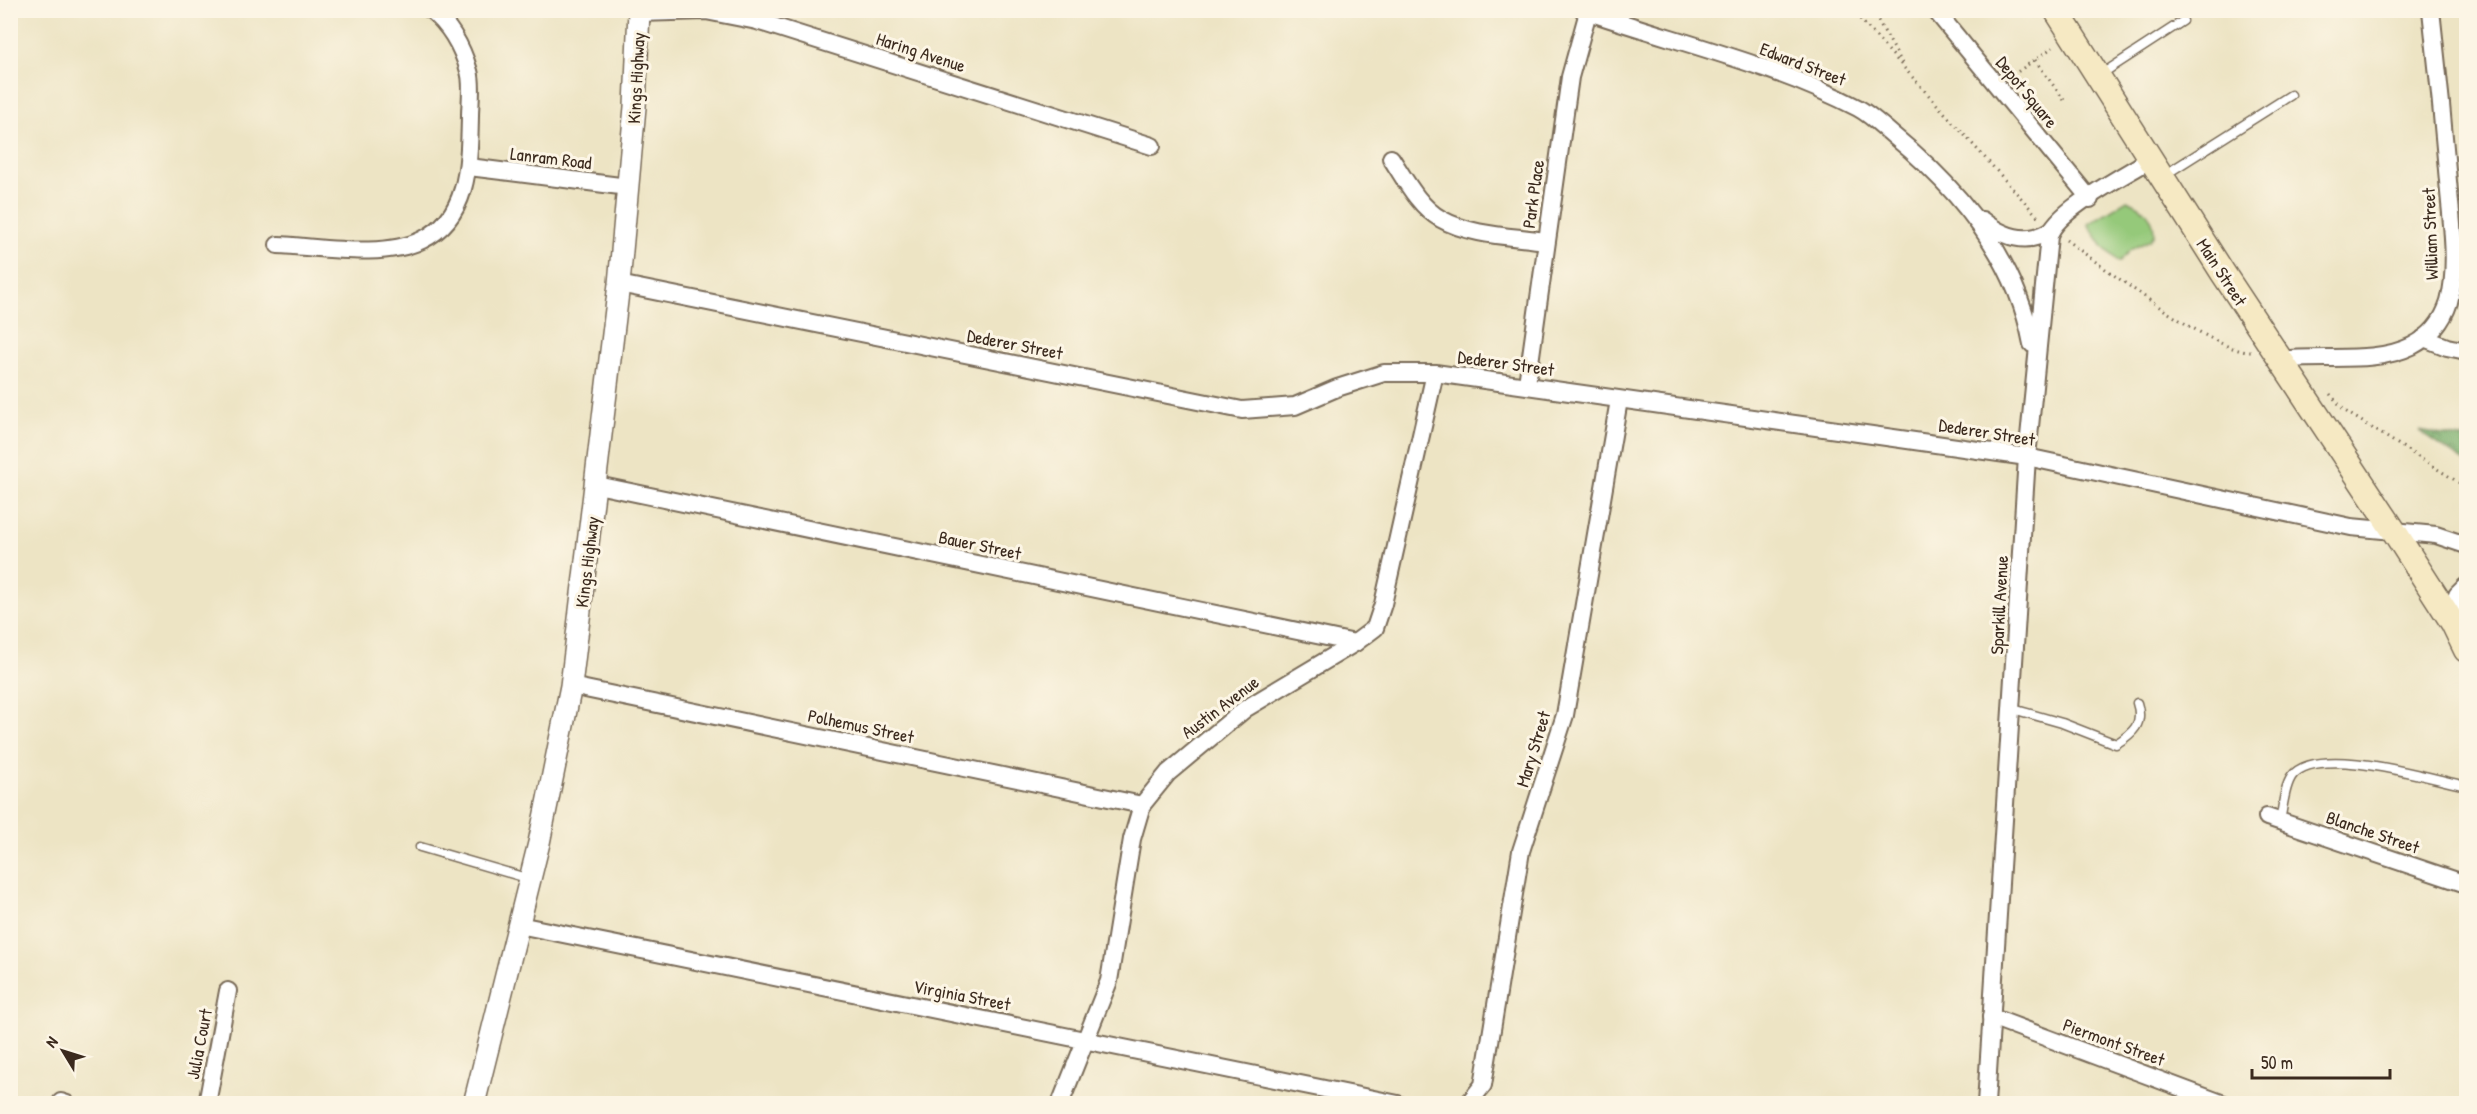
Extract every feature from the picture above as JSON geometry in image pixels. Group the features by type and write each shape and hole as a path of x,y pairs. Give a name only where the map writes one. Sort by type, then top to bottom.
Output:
{"main road":[{"name":"Main Street","path":"2056,10 2155,169 2453,623 2466,650"}],"street":[{"path":"278,245 395,251 423,240 443,225 461,198 469,167 470,73 458,38 431,10"},
{"name":"Depot Square","path":"1935,10 2090,199"},
{"name":"William Street","path":"2281,360 2380,355 2404,350 2436,328 2446,308 2452,282 2452,262 2447,166 2431,10"},
{"name":"Haring Avenue","path":"639,12 706,11 757,21 1152,146"},
{"name":"Edward Street","path":"1586,11 1764,69 1819,89 1861,109 1918,156 1974,214"},
{"name":"Park Place","path":"1527,384 1570,77 1586,11"},
{"name":"Kings Highway","path":"474,1104 530,879 571,686 597,485 619,284 628,187 639,12"},
{"path":"1390,158 1415,195 1439,219 1466,229 1546,241"},
{"name":"Lanram Road","path":"469,167 628,187"},
{"path":"1974,214 2013,238 2058,235 2066,215 2090,199 2155,169"},
{"path":"1974,214 1994,246 2016,292 2027,324 2035,364"},
{"name":"Sparkill Avenue","path":"1986,1104 2013,709 2027,457 2035,364 2058,235"},
{"name":"Dederer Street","path":"619,284 1242,410 1295,406 1337,388 1384,373 1435,373 1527,384 1619,400 2027,457 2351,527 2436,535 2466,545"},
{"path":"2424,338 2466,351"},
{"name":"Austin Avenue","path":"1060,1104 1109,981 1132,839 1142,804 1168,773 1245,709 1355,643 1375,628 1383,604 1435,373"},
{"name":"Mary Street","path":"1468,1104 1483,1085 1521,851 1564,715 1619,400"},
{"name":"Bauer Street","path":"597,485 1355,643"},
{"path":"2453,623 2457,595 2466,585"},
{"name":"Polhemus Street","path":"571,686 1142,804"},
{"name":"Blanche Street","path":"2273,819 2466,884"},
{"name":"Virginia Street","path":"519,925 1398,1104"},
{"name":"Julia Court","path":"207,1104 228,991"},
{"name":"Piermont Street","path":"1991,1017 2224,1104"}],"lane":[{"path":"2097,77 2183,21"},
{"path":"2155,169 2291,96"},
{"path":"2013,709 2062,723 2116,744 2137,728 2141,715 2136,703"},
{"path":"2273,819 2291,777 2303,767 2332,762 2360,764 2466,786"},
{"path":"420,847 530,879"}],"path":[{"path":"1852,10 2039,218"},
{"path":"1872,10 1907,72"},
{"path":"2013,75 2056,45"},
{"path":"2035,60 2064,100"},
{"path":"2058,235 2151,301 2226,347 2240,352 2259,352"},
{"path":"2345,411 2466,488"}],"green space":[{"path":"2127,200 2138,205 2150,216 2154,234 2150,240 2130,250 2119,262 2103,247 2088,224"},
{"path":"2419,431 2466,439 2466,463"}]}
